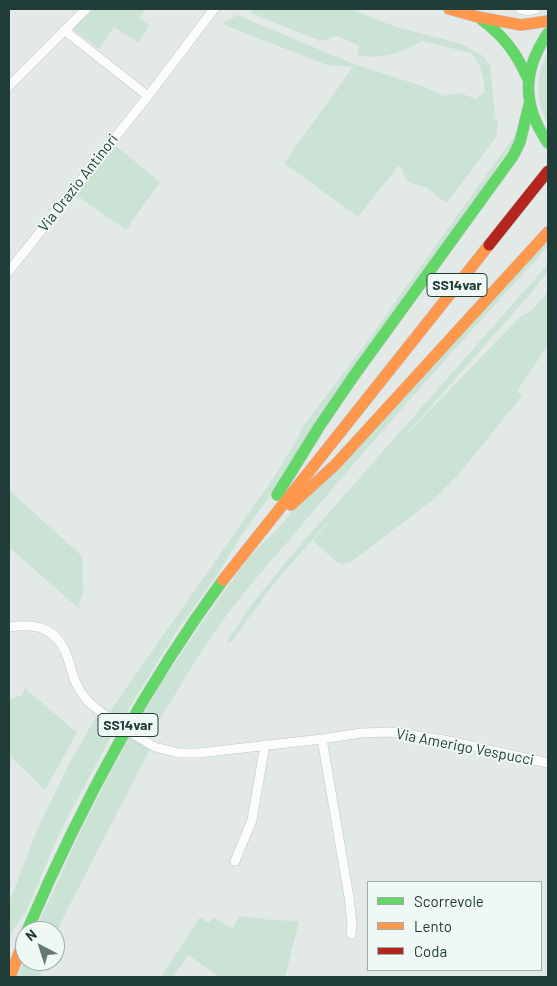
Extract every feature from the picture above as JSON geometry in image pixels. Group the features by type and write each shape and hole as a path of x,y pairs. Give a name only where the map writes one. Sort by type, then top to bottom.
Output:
{"main road":[{"path":"449,9 478,17 521,25 548,21"},
{"path":"478,17 498,31 512,46 528,79"},
{"path":"256,536 263,516 329,413 513,156 520,142 529,105 528,79 534,56 548,33"},
{"path":"529,105 536,124 548,143"},
{"name":"SS14var","path":"31,921 47,882 124,732 221,580 548,171"},
{"path":"256,536 276,522 297,499 335,465 548,232"},
{"path":"10,977 15,964"}],"street":[{"path":"9,86 86,9"},
{"name":"Via Orazio Antinori","path":"9,271 148,96 214,9"},
{"path":"520,9 527,11 536,9"},
{"path":"64,30 148,96"},
{"path":"9,627 20,625 36,626 55,635 67,656 77,687 97,710 119,724"},
{"name":"Via Amerigo Vespucci","path":"133,734 156,748 178,753 200,753 361,733 390,732 444,740 548,763"},
{"path":"322,739 349,897 352,924 351,934"},
{"path":"235,861 252,820 265,745"}],"green space":[{"path":"94,9 146,9 139,17 149,25 139,43 114,27 99,49 70,27"},
{"path":"248,9 350,9 396,27 462,44 483,56 490,66 495,116 492,116 498,122 496,137 447,203 427,188 409,182 403,170 398,166 358,217 284,163 353,67 327,65 222,24 237,15 354,64 425,87 443,96 460,93 476,99 485,92 477,61 471,53 422,41 407,49 382,56 357,55 359,46 337,36 322,41 315,39 251,13"},
{"path":"548,52 548,124 541,106 538,88 541,70"},
{"path":"518,131 514,142 286,474 240,537 220,571 178,629 123,718 110,711 270,483 294,445 302,428 358,354"},
{"path":"115,145 160,182 126,230 76,195"},
{"path":"548,240 548,246 392,419 242,595 195,661 150,732 137,725 159,686 248,558 284,522 300,500"},
{"path":"548,264 548,270 532,292 403,438 520,317 532,310 548,292 548,345 517,391 522,396 458,475 434,499 351,562 342,564 337,562 313,541 336,513 276,581 231,642 226,643 249,608 289,558"},
{"path":"9,490 82,556 83,592 78,608 9,547"},
{"path":"25,688 77,733 45,790 9,755 9,702 12,698 21,696"},
{"path":"96,717 116,727 59,834 27,910 20,921 15,921 15,928 9,940 9,903 37,830 69,764"},
{"path":"130,736 151,747 62,921 40,921 85,822"},
{"path":"240,916 299,921 285,977 220,977 188,955 173,977 161,977 200,917 208,923 214,917 232,929"},
{"path":"20,971 42,971 40,977 17,977"}],"traffic: fast":[{"path":"482,20 497,32 509,46 528,79"},
{"path":"548,33 533,61 529,88 533,115 548,143"},
{"path":"277,495 319,427 353,377 513,156 520,142 529,105"},
{"path":"31,921 91,794 115,750 166,663 223,580"}],"traffic: slow":[{"path":"449,9 478,17 521,25 548,21"},
{"path":"291,505 335,465 548,232"},
{"path":"223,580 489,245"},
{"path":"10,977 15,964"}],"traffic: jam":[{"path":"489,245 548,171"}]}
